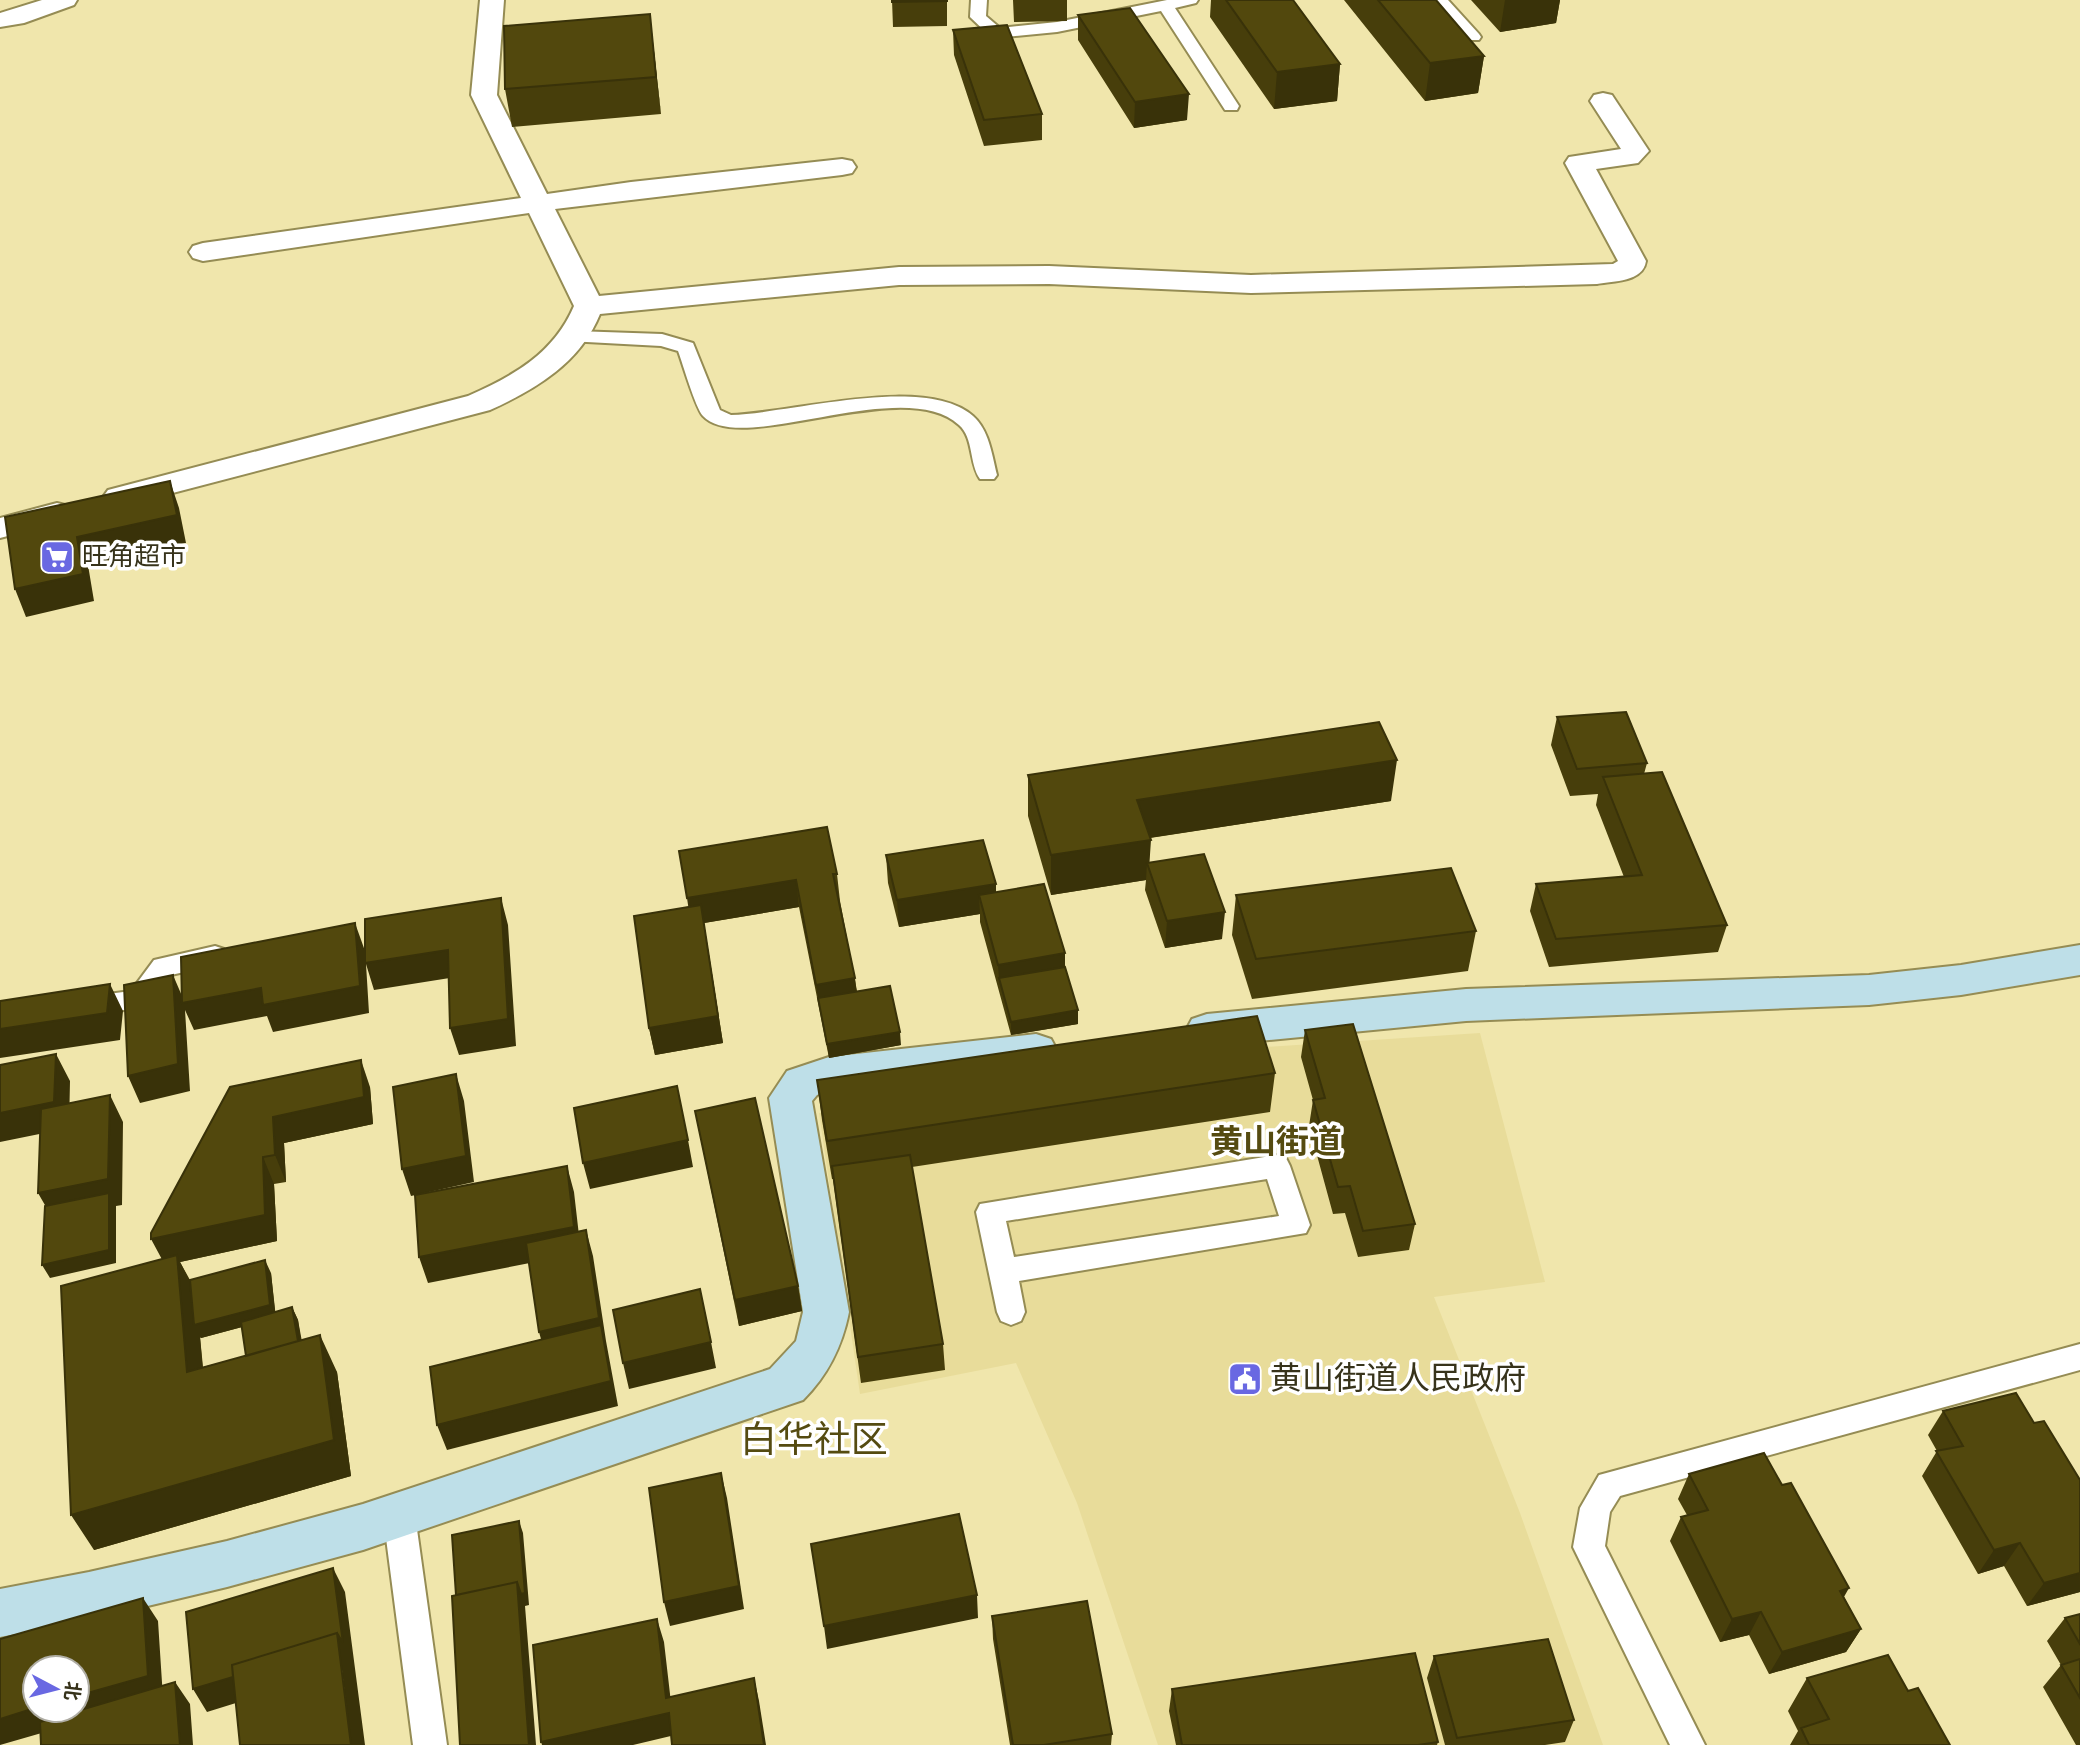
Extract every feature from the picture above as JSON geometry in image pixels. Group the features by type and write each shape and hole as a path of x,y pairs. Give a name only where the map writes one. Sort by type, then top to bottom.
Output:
{"street":[{"path":"492,0 484,95 589,306"},
{"path":"5,23 56,2"},
{"path":"589,306 900,276 1049,275 1251,284 1584,276 1619,272 1631,267 1632,261 1579,163 1629,157 1636,151 1603,101"},
{"path":"203,252 631,190 842,167"},
{"path":"0,528 479,403 527,380 547,366 575,337 589,306"},
{"path":"1167,1035 1465,1005 1869,990 1961,980 2080,960"},
{"path":"0,1613 89,1596 227,1564 399,1515 786,1385 806,1366 820,1344 825,1312 790,1098 802,1083 829,1074 1072,1046"}],"lane":[{"path":"979,0 978,17 996,33 1057,27 1190,0"},
{"path":"1099,0 1101,18"},
{"path":"1438,0 1473,37"},
{"path":"1166,5 1231,106"},
{"path":"575,337 662,340 686,347 711,413 728,421 899,402 929,403 950,408 966,418 975,432 987,475"},
{"path":"55,1008 138,999 163,967 238,952"},
{"path":"1003,1272 1296,1225 1276,1166 990,1212 1011,1312"},
{"path":"1688,1745 1589,1547 1595,1508 1610,1485 2080,1357"},
{"path":"399,1515 429,1745"}],"shaded area":[{"name":"黄山街道人民政府","path":"1480,1033 1545,1282 1434,1297 1520,1513 1603,1745 1158,1745 1077,1503 1016,1363 860,1394 819,1113 1249,1048"}],"building":[{"path":"947,0 947,1 892,2"},
{"path":"1226,0 1293,0 1340,64 1277,72"},
{"path":"1378,0 1436,0 1484,56 1430,63"},
{"path":"1130,8 1189,94 1135,102 1078,15"},
{"path":"650,14 656,77 505,89 504,26"},
{"path":"1007,25 1042,114 984,120 953,30"},
{"path":"170,481 177,515 77,537 83,574 15,589 5,517"},
{"path":"1626,712 1647,763 1577,769 1557,717"},
{"path":"1379,722 1397,760 1137,800 1151,840 1051,855 1028,775"},
{"path":"1662,772 1727,925 1556,939 1536,884 1642,875 1603,777"},
{"path":"827,827 837,874 833,874 855,978 816,985 796,880 687,898 679,851"},
{"path":"983,840 996,884 897,900 886,855"},
{"path":"1204,854 1225,912 1167,921 1147,863"},
{"path":"1451,868 1476,931 1256,959 1236,895"},
{"path":"1044,884 1065,953 998,965 979,895"},
{"path":"501,898 508,1019 450,1028 448,950 365,963 365,919"},
{"path":"701,905 718,1016 649,1028 634,916"},
{"path":"355,923 360,986 263,1005 261,988 182,1003 181,957"},
{"path":"1065,967 1078,1010 1011,1022 999,978"},
{"path":"173,975 178,1064 128,1076 124,985"},
{"path":"110,984 107,1013 0,1029 0,1001"},
{"path":"890,986 900,1032 827,1044 818,998"},
{"path":"1257,1016 1275,1073 827,1141 817,1080"},
{"path":"1353,1024 1415,1224 1363,1231 1350,1186 1338,1187 1313,1100 1325,1098 1305,1030"},
{"path":"56,1054 54,1102 0,1113 0,1065"},
{"path":"361,1060 364,1097 273,1117 275,1155 263,1157 265,1215 151,1239 151,1233 230,1087"},
{"path":"456,1074 466,1156 402,1169 393,1087"},
{"path":"677,1086 688,1140 583,1163 574,1108"},
{"path":"110,1095 108,1179 38,1193 41,1109"},
{"path":"755,1098 798,1286 735,1300 695,1111"},
{"path":"910,1155 943,1344 858,1357 832,1166"},
{"path":"567,1166 574,1227 419,1257 415,1195"},
{"path":"109,1193 109,1250 42,1265 45,1206"},
{"path":"586,1230 599,1318 539,1332 526,1243"},
{"path":"177,1255 187,1372 320,1335 334,1440 71,1515 61,1286"},
{"path":"265,1260 270,1305 194,1325 190,1280"},
{"path":"700,1289 711,1342 623,1363 613,1310"},
{"path":"292,1307 298,1341 246,1356 241,1322"},
{"path":"601,1325 611,1381 437,1425 430,1367"},
{"path":"2016,1393 2034,1423 2044,1421 2080,1480 2080,1573 2044,1583 2020,1543 1994,1550 1936,1451 1963,1446 1943,1411"},
{"path":"1764,1453 1782,1485 1791,1483 1849,1588 1840,1591 1861,1629 1782,1652 1761,1612 1732,1619 1681,1517 1708,1510 1689,1474"},
{"path":"721,1473 739,1586 664,1602 649,1488"},
{"path":"959,1514 977,1595 824,1626 811,1544"},
{"path":"519,1521 525,1593 521,1594 517,1582 456,1595 452,1535"},
{"path":"333,1568 343,1643 337,1633 232,1665 233,1677 193,1689 186,1612"},
{"path":"517,1582 529,1745 460,1745 452,1596"},
{"path":"143,1598 148,1676 91,1692 91,1654 21,1654 21,1712 0,1719 0,1639"},
{"path":"1087,1601 1112,1734 1044,1745 1013,1745 992,1616"},
{"path":"2080,1614 2080,1644 2065,1618"},
{"path":"657,1619 666,1698 754,1678 764,1745 672,1745 669,1713 541,1742 533,1645"},
{"path":"337,1633 351,1745 240,1745 232,1665"},
{"path":"1548,1639 1574,1720 1457,1738 1434,1656"},
{"path":"1415,1653 1438,1742 1418,1745 1182,1745 1172,1689"},
{"path":"1888,1655 1908,1691 1918,1688 1950,1745 1809,1745 1801,1728 1829,1719 1807,1678"},
{"path":"2080,1659 2080,1698 2061,1665"},
{"path":"175,1682 180,1745 41,1745 40,1724 91,1724 91,1707"}],"place":[{"name":"旺角超市","path":"57,557"},
{"name":"黄山街道人民政府","path":"1245,1379"}],"district":[{"name":"黄山街道","path":"1276,1143"},
{"name":"白华社区","path":"814,1441"}]}
